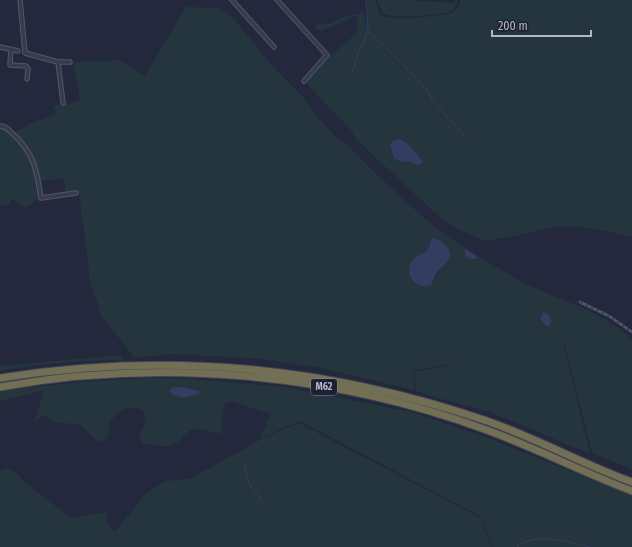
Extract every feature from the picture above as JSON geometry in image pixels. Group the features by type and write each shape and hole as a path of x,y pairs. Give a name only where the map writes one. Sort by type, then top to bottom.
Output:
{"highway":[{"name":"M62","path":"0,378 60,370 148,364 230,367 305,375 368,387 446,408 519,434 632,482"},
{"name":"M62","path":"0,387 61,378 150,372 225,375 304,383 366,395 444,416 517,441 632,491"}],"street":[{"path":"20,0 25,52 58,62 70,62"},
{"path":"232,0 274,47"},
{"path":"277,0 327,55 304,81"},
{"path":"0,47 18,51"},
{"path":"11,49 10,65 26,66 28,69 27,79"},
{"path":"58,62 63,103"},
{"path":"0,126 6,127 25,147 37,171 41,198 76,193"}],"shaded area":[{"path":"367,0 375,0 380,15 404,19 448,14 457,9 460,0 632,0 632,237 591,228 555,226 519,235 485,241 462,231 442,219 357,140 350,129 305,82 331,55 356,34 358,18 356,16 353,17 321,31 315,28 316,25 331,23 345,16 358,14 363,11 366,25 368,23"},
{"path":"377,0 455,3 455,0 457,0 455,8 448,13 396,16 383,13"},
{"path":"186,7 220,8 235,20 268,61 303,97 320,120 335,136 346,143 405,201 441,232 528,285 592,312 620,329 632,339 632,469 592,453 565,346 590,454 490,412 416,391 414,372 414,390 321,368 263,359 170,354 135,358 102,317 90,280 79,192 66,193 64,178 40,181 37,167 31,155 24,143 14,133 28,124 56,115 53,106 80,101 73,62 120,60 145,76","holes":["431,239 436,241 443,267 439,269 435,279 409,267 415,259 427,249","460,363 414,372 414,370"]},
{"path":"0,128 6,129 26,149 36,170 39,197 27,207 24,207 13,199 8,206 0,204"},
{"path":"122,355 123,360 61,363 0,371 0,366"},
{"path":"156,378 192,379 285,387 412,412 483,436 632,496 632,547 493,547 480,516 300,421 260,438 271,414 231,401 225,403 221,424 223,432 212,433 196,429 189,431 173,445 164,446 142,443 139,434 145,424 144,412 136,407 123,409 110,421 108,438 98,442 81,425 55,422 43,415 34,422 44,390 0,401 0,392 39,386 78,382"},
{"path":"299,423 480,518 492,547 0,547 0,471 7,468 16,473 27,484 71,518 105,512 108,526 115,532 143,497 153,488 166,481 190,479 265,437"}],"water":[{"path":"399,139 409,145 422,161 421,164 416,165 408,161 402,162 394,158 390,144"},
{"path":"434,238 436,240 438,239 447,247 450,257 437,272 431,285 420,286 411,278 409,267 415,258 428,249 431,239"},
{"path":"466,249 476,256 477,259 469,259 466,257 464,250"},
{"path":"543,312 548,314 550,317 551,322 549,326 546,326 540,319"},
{"path":"173,387 200,391 199,393 189,397 179,397 172,394 170,390"}],"waterway":[{"path":"366,0 368,31 404,65 427,90 432,100 467,138"},
{"path":"352,74 358,53 365,40 367,32"},
{"path":"243,465 245,467 250,486 260,497 262,502"},
{"path":"517,547 524,542 542,539 552,539 590,547"}],"railway":[{"path":"580,302 609,316 632,332"}]}
